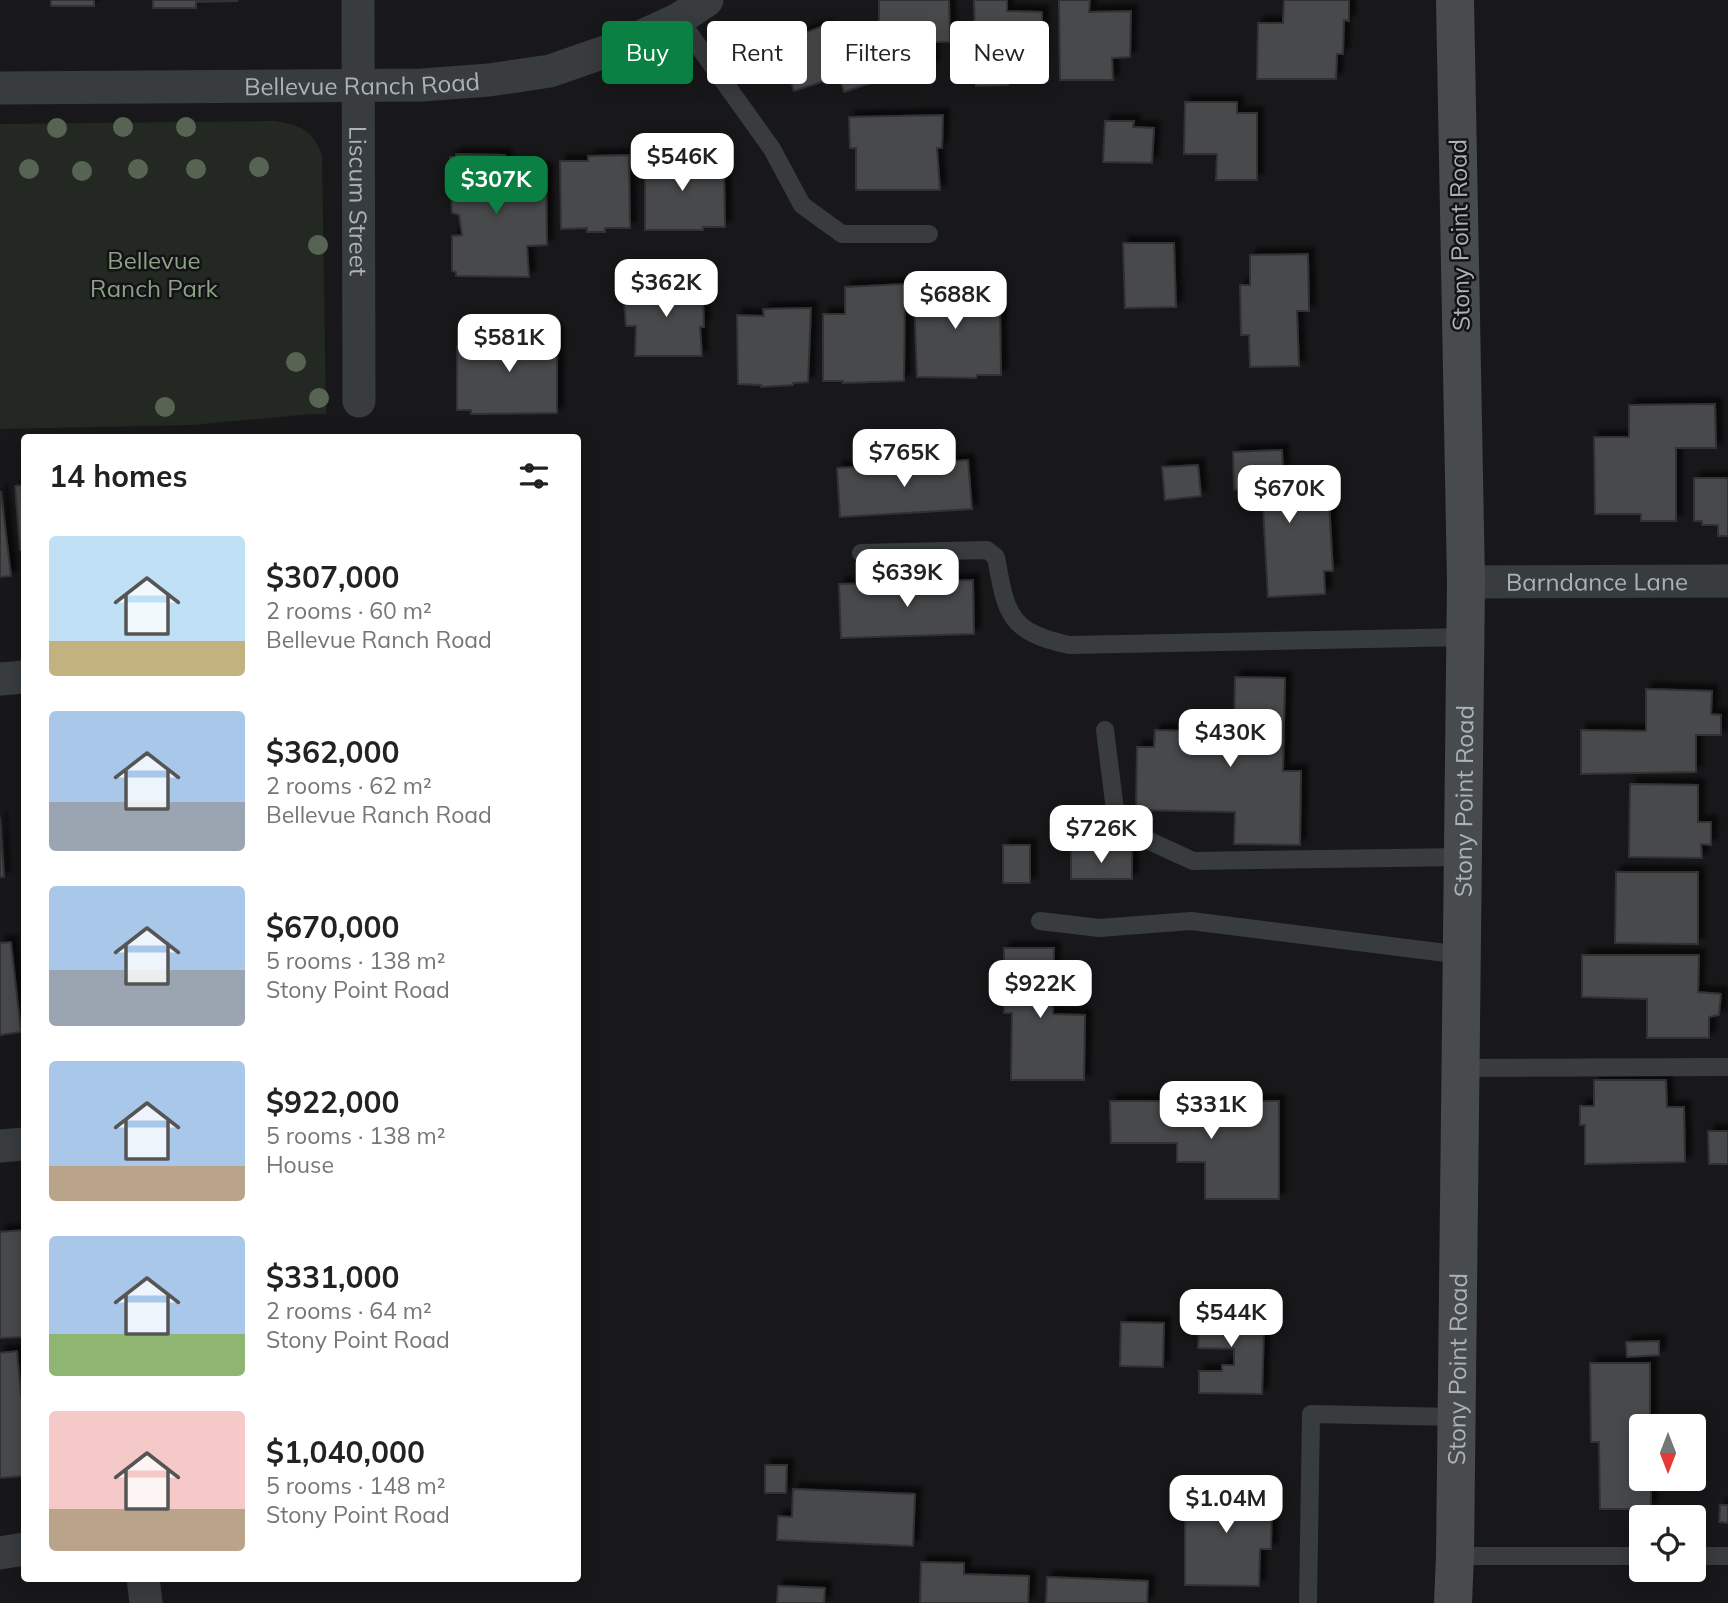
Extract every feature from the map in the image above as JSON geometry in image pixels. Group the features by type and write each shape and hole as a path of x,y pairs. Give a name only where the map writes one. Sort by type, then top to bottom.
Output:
{"main road":[{"name":"Stony Point Road","path":"1453,1603 1466,582 1455,0"}],"street":[{"name":"Liscum Street","path":"358,0 359,401"},
{"name":"Bellevue Ranch Road","path":"0,88 422,85 489,80 550,71 617,48 679,19 707,0"},
{"name":"Barndance Lane","path":"1466,582 1728,581"},
{"path":"0,679 21,677"},
{"path":"0,1146 21,1144"},
{"path":"0,1553 21,1550"},
{"path":"143,1582 146,1603"}],"lane":[{"path":"679,19 772,149 802,205 842,234 929,234"},
{"path":"862,553 987,551 996,556 1007,609 1023,629 1045,640 1069,645 1465,637"},
{"path":"1105,730 1117,826 1193,861 1463,857"},
{"path":"1040,921 1100,928 1191,921 1462,955"},
{"path":"1461,1068 1728,1067"},
{"path":"1308,1603 1311,1414 1456,1418"},
{"path":"1455,1556 1629,1556"},
{"path":"1706,1556 1728,1556"}],"green space":[{"name":"Bellevue Ranch Park","path":"275,121 292,124 310,134 322,155 326,414 193,425 0,429 0,124"}],"building":[{"path":"51,0 94,0 94,6 51,6"},
{"path":"153,0 237,1 196,2 196,8 153,8"},
{"path":"879,0 949,0 950,42 936,42 936,21 879,21"},
{"path":"974,0 1007,0 1007,11 1042,12 1042,21 974,21"},
{"path":"1059,0 1090,0 1089,12 1131,11 1130,57 1112,58 1113,80 1060,80"},
{"path":"1284,0 1349,0 1349,21 1344,20 1343,54 1337,54 1336,79 1257,79 1258,23 1283,23"},
{"path":"821,27 821,82 794,91 792,84 807,84 807,32"},
{"path":"842,84 868,84 844,92"},
{"path":"976,84 1008,84 1008,85"},
{"path":"1185,102 1237,102 1237,113 1257,113 1257,180 1216,180 1217,154 1184,154"},
{"path":"943,115 942,148 937,148 940,190 856,190 856,148 850,148 849,117"},
{"path":"1105,121 1134,121 1133,127 1154,128 1152,163 1103,162"},
{"path":"645,150 687,150 687,165 724,165 725,227 703,227 703,230 645,230"},
{"path":"456,154 505,155 505,169 546,169 547,245 527,246 529,277 456,276 456,272 452,271 452,236 462,235 459,215 452,213 450,157 456,157"},
{"path":"629,155 630,228 605,228 605,232 587,232 587,228 561,229 560,161 588,161 588,156"},
{"path":"1123,243 1174,243 1176,307 1125,308"},
{"path":"1308,254 1309,311 1297,311 1299,366 1250,367 1249,335 1241,335 1240,285 1250,285 1250,255"},
{"path":"919,279 980,279 981,311 1000,310 1001,375 977,375 976,378 917,377 914,293 919,293"},
{"path":"632,283 698,283 698,300 703,299 704,327 700,327 702,356 635,356 636,326 626,326 624,301 632,301"},
{"path":"905,284 904,381 823,381 823,314 845,314 845,287"},
{"path":"811,308 808,382 761,387 738,384 737,315 764,316 763,309"},
{"path":"485,330 557,331 557,413 471,414 471,410 457,410 457,347 486,347"},
{"path":"1715,404 1716,448 1676,448 1676,521 1641,521 1641,514 1595,514 1594,437 1629,437 1629,405"},
{"path":"1282,450 1284,488 1328,486 1333,571 1324,571 1325,594 1268,597 1262,488 1234,490 1233,452"},
{"path":"968,460 972,509 840,517 837,468"},
{"path":"1198,465 1201,496 1165,500 1162,467"},
{"path":"1694,478 1728,478 1728,536 1718,536 1718,525 1702,525 1702,521 1694,521"},
{"path":"21,485 21,550 20,550 15,486"},
{"path":"0,492 11,576 0,577"},
{"path":"973,580 974,634 841,638 839,584"},
{"path":"1235,677 1285,678 1283,771 1301,771 1300,845 1234,844 1235,812 1136,810 1137,747 1154,747 1155,730 1234,732"},
{"path":"1646,689 1712,691 1711,714 1721,715 1721,735 1696,735 1696,772 1581,774 1581,730 1646,731"},
{"path":"1630,784 1698,785 1698,822 1711,822 1711,845 1701,844 1702,858 1629,857"},
{"path":"0,817 4,877 0,877"},
{"path":"1003,845 1030,845 1030,883 1003,883"},
{"path":"1071,850 1132,850 1132,879 1071,879"},
{"path":"1616,872 1698,872 1698,944 1615,943"},
{"path":"11,942 21,1032 0,1035 0,943"},
{"path":"1004,948 1054,948 1053,1014 1085,1015 1084,1080 1011,1080 1012,1013 1004,1013"},
{"path":"1582,955 1699,955 1698,992 1721,994 1719,1015 1709,1017 1709,1038 1647,1038 1647,999 1582,997"},
{"path":"1594,1080 1666,1080 1667,1107 1684,1107 1685,1162 1585,1164 1585,1125 1580,1125 1580,1106 1594,1106"},
{"path":"1110,1101 1279,1101 1279,1199 1205,1199 1205,1162 1177,1162 1177,1143 1111,1143"},
{"path":"1708,1131 1728,1131 1728,1164 1709,1164"},
{"path":"21,1230 21,1337 0,1338 0,1232"},
{"path":"1200,1301 1243,1302 1242,1326 1264,1327 1262,1394 1199,1393 1199,1371 1222,1371 1222,1365 1234,1365 1234,1349 1198,1348"},
{"path":"1121,1322 1164,1323 1163,1367 1120,1366"},
{"path":"1659,1341 1659,1355 1627,1357 1626,1342"},
{"path":"17,1351 21,1396 21,1476 0,1478 0,1353"},
{"path":"1590,1363 1650,1363 1650,1414 1629,1414 1629,1491 1651,1491 1651,1505 1629,1505 1629,1509 1600,1509 1599,1442 1591,1442"},
{"path":"765,1465 787,1465 786,1493 765,1493"},
{"path":"1185,1488 1272,1488 1271,1549 1260,1549 1259,1586 1185,1585"},
{"path":"793,1489 915,1494 913,1546 777,1540 778,1516 792,1517"},
{"path":"1720,1505 1728,1505 1728,1523 1719,1522"},
{"path":"921,1562 964,1563 964,1574 1029,1576 1028,1603 920,1603"},
{"path":"1047,1577 1148,1581 1147,1603 1046,1603"},
{"path":"778,1586 825,1588 824,1603 777,1603"}]}
